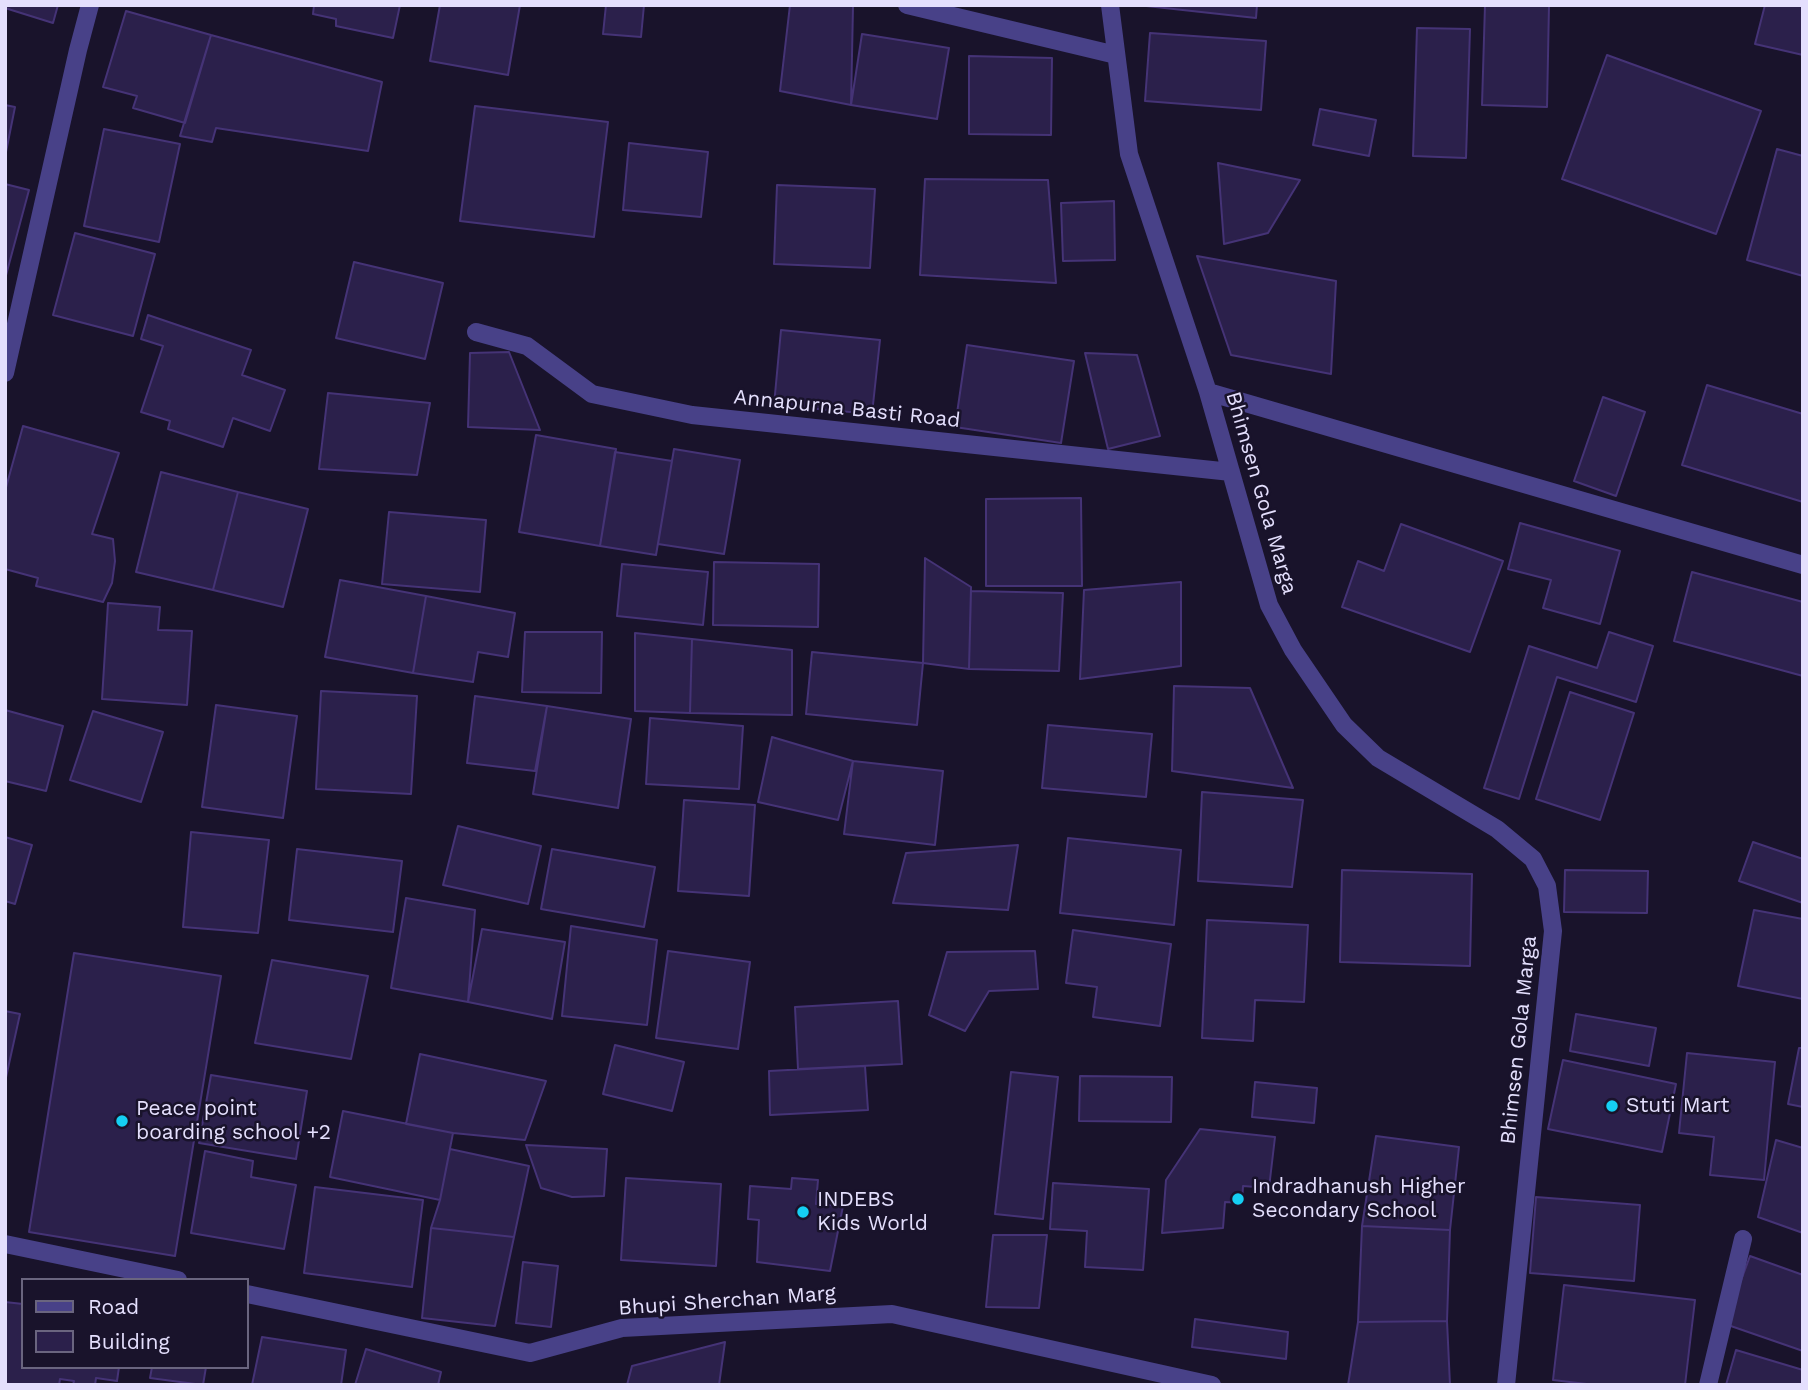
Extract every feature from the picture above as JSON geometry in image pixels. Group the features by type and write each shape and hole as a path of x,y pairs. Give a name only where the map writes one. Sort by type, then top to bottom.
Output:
{"street":[{"path":"5,373 90,5"},
{"path":"906,5 1116,55"},
{"name":"Bhimsen Gola Marga","path":"1110,5 1129,155 1208,391 1269,605 1293,650 1344,725 1378,758 1497,829 1533,859 1547,886 1553,931 1506,1385"},
{"name":"Annapurna Basti Road","path":"476,332 527,346 592,394 692,415 1231,471"},
{"path":"1208,391 1803,565"},
{"path":"1708,1385 1743,1239"},
{"path":"5,1244 168,1278"},
{"name":"Bhupi Sherchan Marg","path":"248,1294 530,1353 622,1328 892,1314 1212,1385"}],"building":[{"path":"5,5 58,5 53,23 5,8"},
{"path":"314,5 400,5 393,38 336,26 336,19 313,14"},
{"path":"440,5 520,5 508,75 430,61"},
{"path":"606,5 644,5 641,37 603,34"},
{"path":"790,5 853,6 851,105 780,91"},
{"path":"1137,5 1257,5 1256,18"},
{"path":"1485,5 1549,5 1547,107 1482,105"},
{"path":"1765,5 1803,5 1803,55 1755,44"},
{"path":"126,11 211,35 185,123 133,108 137,96 103,87"},
{"path":"1417,28 1470,29 1466,158 1413,156"},
{"path":"1150,33 1266,41 1261,110 1145,101"},
{"path":"862,34 949,48 937,119 851,105"},
{"path":"211,35 382,82 368,151 216,128 212,142 180,136"},
{"path":"1607,55 1761,111 1716,234 1562,179"},
{"path":"969,56 1052,58 1051,135 969,134"},
{"path":"5,105 15,107 5,157"},
{"path":"475,106 608,122 594,237 460,221"},
{"path":"1320,109 1376,120 1369,156 1313,145"},
{"path":"104,129 180,144 159,242 84,226"},
{"path":"629,143 708,152 701,217 623,210"},
{"path":"1777,149 1803,156 1803,276 1747,260"},
{"path":"1218,163 1300,180 1268,233 1224,244"},
{"path":"925,179 1048,180 1056,283 920,275"},
{"path":"5,184 29,190 5,279"},
{"path":"777,185 875,189 870,268 774,264"},
{"path":"1114,201 1115,260 1063,261 1061,203"},
{"path":"75,233 155,254 133,336 53,315"},
{"path":"1197,256 1336,281 1331,374 1231,355"},
{"path":"354,262 443,283 425,359 336,338"},
{"path":"148,315 251,350 242,375 285,390 270,431 233,418 223,447 168,429 170,421 141,412 163,346 141,339"},
{"path":"781,330 880,340 872,414 774,405"},
{"path":"967,345 1074,361 1061,443 955,427"},
{"path":"509,352 540,430 468,427 470,353"},
{"path":"1085,353 1137,355 1160,436 1108,449"},
{"path":"1707,385 1803,414 1803,502 1682,465"},
{"path":"328,393 430,403 417,475 319,469"},
{"path":"1603,397 1645,412 1616,496 1574,481"},
{"path":"23,426 119,453 92,534 113,539 115,561 112,583 103,602 36,586 38,578 5,569 5,491"},
{"path":"536,435 616,449 600,546 519,532"},
{"path":"674,449 740,460 724,554 658,544"},
{"path":"615,452 672,461 656,555 600,546"},
{"path":"161,472 238,492 213,590 136,572"},
{"path":"238,492 308,509 283,607 213,590"},
{"path":"1081,498 1082,586 986,586 986,499"},
{"path":"389,512 486,520 480,592 382,584"},
{"path":"1520,523 1620,551 1600,624 1543,608 1551,580 1508,569"},
{"path":"1401,524 1503,561 1470,652 1342,607 1358,561 1384,571"},
{"path":"925,558 971,587 969,669 923,663"},
{"path":"714,562 819,564 818,627 713,625"},
{"path":"622,564 708,572 703,625 617,616"},
{"path":"1692,572 1803,602 1803,676 1674,641"},
{"path":"340,580 426,596 413,673 325,657"},
{"path":"1181,582 1181,666 1080,679 1084,590"},
{"path":"971,591 1063,593 1059,671 969,669"},
{"path":"426,596 515,613 508,657 478,652 473,682 413,673"},
{"path":"108,603 160,607 158,630 192,631 187,705 102,699"},
{"path":"525,632 602,632 601,693 522,692"},
{"path":"1609,632 1653,646 1636,702 1557,677 1519,799 1484,788 1529,646 1597,668"},
{"path":"635,633 692,639 690,713 635,711"},
{"path":"692,639 792,650 792,715 690,713"},
{"path":"812,652 923,663 917,725 806,714"},
{"path":"1174,686 1250,688 1293,788 1172,771"},
{"path":"321,691 417,696 411,794 316,789"},
{"path":"1570,692 1634,713 1600,820 1536,799"},
{"path":"475,696 547,706 535,771 467,763"},
{"path":"216,705 297,716 283,818 202,807"},
{"path":"547,706 631,719 618,808 533,794"},
{"path":"5,710 63,726 46,791 5,781"},
{"path":"93,711 163,732 141,802 70,780"},
{"path":"650,718 743,726 739,789 646,784"},
{"path":"1048,725 1152,734 1146,797 1042,788"},
{"path":"772,737 853,761 838,820 758,802"},
{"path":"853,761 943,771 935,845 844,834"},
{"path":"1202,792 1303,800 1292,887 1198,881"},
{"path":"684,800 755,805 749,896 678,891"},
{"path":"458,826 541,846 528,904 443,885"},
{"path":"191,832 269,840 258,933 183,927"},
{"path":"5,837 32,845 15,904 5,901"},
{"path":"1068,838 1181,850 1174,925 1060,913"},
{"path":"1753,842 1803,859 1803,903 1739,881"},
{"path":"1018,845 1008,910 893,903 906,853"},
{"path":"297,849 402,861 393,932 289,920"},
{"path":"552,849 655,867 644,927 541,909"},
{"path":"1342,870 1472,874 1470,966 1340,962"},
{"path":"1565,870 1648,871 1647,913 1564,912"},
{"path":"406,898 475,910 468,1002 391,988"},
{"path":"1754,910 1803,919 1803,999 1738,986"},
{"path":"1207,920 1308,925 1304,1002 1255,1000 1253,1041 1202,1038"},
{"path":"571,926 657,940 647,1025 562,1016"},
{"path":"482,929 565,942 552,1019 468,1002"},
{"path":"1073,930 1171,944 1160,1026 1093,1017 1097,987 1066,983"},
{"path":"668,951 750,962 738,1049 656,1038"},
{"path":"1035,951 1038,989 989,991 965,1031 929,1015 947,952"},
{"name":"Peace point boarding school +2","path":"74,953 221,976 175,1256 29,1232"},
{"path":"272,960 368,976 351,1059 255,1043"},
{"path":"898,1001 902,1064 798,1069 795,1007"},
{"path":"5,1011 20,1014 5,1082"},
{"path":"1576,1014 1656,1028 1649,1066 1570,1051"},
{"path":"615,1045 684,1062 672,1111 603,1094"},
{"path":"1799,1048 1803,1048 1803,1107 1788,1104"},
{"path":"1687,1053 1775,1062 1764,1180 1710,1175 1714,1137 1679,1133"},
{"path":"420,1054 546,1081 525,1140 453,1133 406,1124"},
{"name":"Stuti Mart","path":"1563,1060 1676,1084 1662,1152 1548,1129"},
{"path":"865,1066 868,1110 770,1115 769,1071"},
{"path":"1011,1072 1058,1077 1043,1219 995,1214"},
{"path":"211,1075 307,1091 296,1159 199,1143"},
{"path":"1080,1076 1172,1077 1171,1122 1079,1121"},
{"path":"1255,1082 1317,1088 1314,1123 1252,1117"},
{"path":"343,1111 453,1133 440,1200 330,1177"},
{"path":"1200,1129 1275,1137 1269,1188 1243,1186 1242,1203 1225,1202 1223,1228 1162,1233 1166,1180"},
{"path":"1376,1136 1459,1147 1450,1230 1362,1226"},
{"path":"1776,1140 1803,1148 1803,1233 1758,1217"},
{"path":"526,1145 607,1149 604,1196 572,1197 541,1188"},
{"path":"450,1149 529,1166 514,1237 431,1228 440,1200"},
{"path":"205,1151 253,1161 251,1177 296,1185 284,1249 191,1233"},
{"path":"626,1178 721,1184 716,1266 621,1260"},
{"path":"792,1178 818,1180 816,1204 843,1206 830,1271 757,1262 759,1220 748,1219 750,1186 791,1189"},
{"path":"1053,1183 1149,1189 1143,1270 1085,1267 1087,1231 1050,1229"},
{"path":"315,1187 423,1200 412,1287 304,1273"},
{"path":"1536,1197 1640,1205 1634,1281 1530,1273"},
{"path":"1362,1226 1450,1230 1447,1321 1358,1322"},
{"path":"431,1228 514,1237 495,1326 422,1318"},
{"path":"993,1235 1047,1235 1039,1308 986,1307"},
{"path":"1750,1256 1803,1275 1803,1351 1725,1324"},
{"path":"523,1262 558,1266 551,1327 516,1323"},
{"path":"1564,1285 1695,1300 1685,1385 1595,1385 1553,1380"},
{"path":"5,1302 21,1304 21,1369 119,1369 117,1381 96,1378 95,1385 73,1385 74,1381 60,1379 59,1385 5,1385"},
{"path":"1195,1319 1288,1332 1286,1359 1192,1347"},
{"path":"1447,1321 1450,1385 1348,1385 1358,1322"},
{"path":"262,1337 346,1350 341,1385 252,1385"},
{"path":"725,1342 719,1385 627,1385 632,1366"},
{"path":"366,1349 441,1372 438,1385 355,1385"},
{"path":"1736,1350 1803,1370 1803,1385 1726,1385"},
{"path":"152,1369 206,1369 203,1385 150,1378"}],"place":[{"name":"Stuti Mart","path":"1612,1106"},
{"name":"Peace point boarding school +2","path":"122,1121"},
{"name":"Indradhanush Higher Secondary School","path":"1238,1199"},
{"name":"INDEBS Kids World","path":"803,1212"}]}
